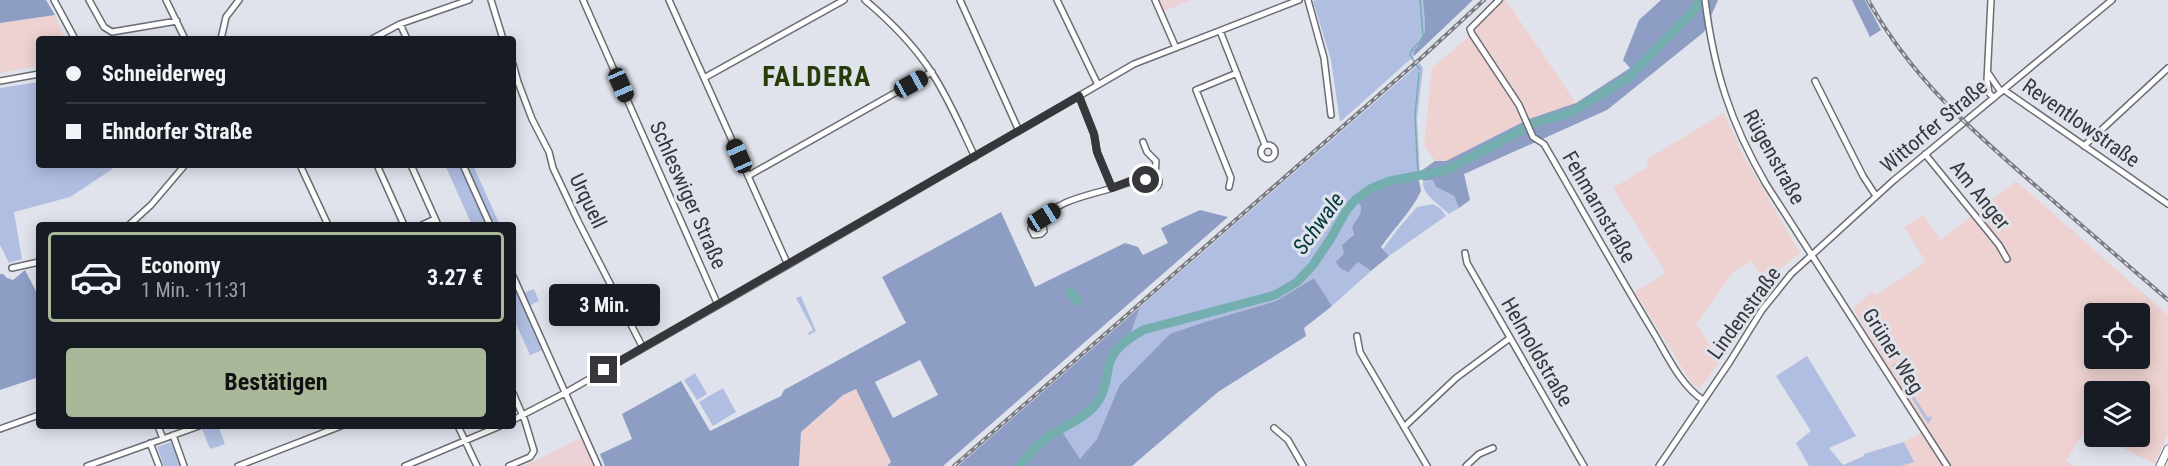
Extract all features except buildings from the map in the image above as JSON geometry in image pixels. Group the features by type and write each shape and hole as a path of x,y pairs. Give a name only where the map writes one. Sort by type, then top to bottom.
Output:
{"main road":[{"path":"2160,466 2168,449"}],"street":[{"path":"54,0 73,36"},
{"path":"89,0 107,31 123,31 177,21"},
{"path":"166,0 184,36"},
{"path":"223,36 226,17 238,0"},
{"path":"378,36 400,24 469,0"},
{"path":"491,0 502,36"},
{"name":"Schleswiger Straße","path":"583,0 718,305"},
{"path":"669,0 788,266"},
{"path":"704,78 844,0"},
{"path":"865,0 885,17 932,72 975,157"},
{"path":"960,0 1019,131"},
{"path":"1057,0 1098,85"},
{"path":"1155,0 1176,48"},
{"path":"516,419 788,266 1134,64 1299,0"},
{"path":"1308,0 1324,58 1331,115"},
{"name":"Fehmarnstraße","path":"1499,0 1470,29 1519,105 1531,133 1544,144 1601,245 1674,365 1691,391 1703,400"},
{"path":"1991,0 1988,88 1994,98"},
{"name":"Wittorfer Straße","path":"1815,81 1863,176 1876,196 2112,0"},
{"name":"Rügenstraße","path":"1705,2 1718,77 1733,120 1761,176 1812,254"},
{"path":"400,24 406,36"},
{"path":"1220,31 1265,145"},
{"path":"2084,146 2168,68"},
{"path":"747,176 932,72"},
{"path":"1988,72 2002,91"},
{"name":"Urquell","path":"516,73 532,118 545,143 558,179 643,348"},
{"path":"1229,187 1231,178 1196,90 1237,73"},
{"path":"0,81 36,75"},
{"name":"Reventlowstraße","path":"2002,91 2168,204"},
{"path":"1079,96 1094,134 1097,152 1112,188"},
{"path":"1143,142 1156,161 1155,175 1159,181 1156,187 1148,186 1146,180"},
{"name":"Am Anger","path":"1925,154 1999,245 2007,259"},
{"path":"132,222 151,205 182,168"},
{"path":"301,168 327,222"},
{"path":"378,168 403,222"},
{"path":"412,168 437,222"},
{"path":"465,168 489,222"},
{"path":"1040,222 1068,202 1082,196 1130,181 1146,180 1150,175 1155,175"},
{"name":"Lindenstraße","path":"1659,466 1762,310 1791,274 1876,196"},
{"name":"Helmoldstraße","path":"1466,253 1467,262 1584,466"},
{"name":"Grüner Weg","path":"1812,254 1947,466"},
{"path":"12,268 36,263"},
{"path":"516,283 598,466"},
{"path":"1357,336 1360,352 1427,466"},
{"path":"1404,427 1456,378 1510,338"},
{"path":"509,466 530,458 534,451 516,400"},
{"path":"0,429 36,416"},
{"path":"1274,428 1288,440 1303,466"},
{"path":"159,429 163,439"},
{"path":"87,466 190,429"},
{"path":"238,466 333,429"},
{"path":"459,429 477,466"},
{"path":"405,466 493,429"},
{"path":"173,435 184,466"},
{"path":"150,443 159,466"},
{"path":"1466,466 1479,454 1493,448"}],"shaded area":[{"path":"0,0 46,0 55,15 0,23"},
{"path":"1159,0 1192,0 1164,11"},
{"path":"1423,0 1424,33 1414,50 1414,56 1340,122 1331,60 1313,1"},
{"path":"1423,0 1473,0 1414,56 1414,50 1424,33"},
{"path":"1499,0 1506,0 1576,103 1529,119 1446,161 1435,161 1424,145 1432,68 1472,34 1470,29"},
{"path":"1661,0 1718,0 1704,32 1607,110 1464,174 1470,200 1459,208 1454,196 1436,187 1433,180 1423,181 1421,171 1435,161 1446,161 1529,119 1576,103 1630,68 1623,60 1639,20"},
{"path":"1852,0 1865,0 1881,30 1870,37"},
{"path":"55,15 64,36 36,36 36,67 0,73 0,23"},
{"path":"1420,63 1423,68 1417,118 1420,175 1390,181 1355,201 1361,206 1360,214 1352,227 1354,233 1342,245 1358,262 1371,271 1332,306 1314,278 1276,301 1211,320 1119,386 1097,439 1080,460 1060,429 1106,384 1110,362 1118,348 1129,339 1140,307"},
{"path":"36,82 36,168 112,168 70,197 14,212 22,259 9,263 0,245 0,88"},
{"path":"1724,113 1741,151 1800,253 1765,281 1752,261 1734,271 1696,324 1712,348 1725,355 1699,389 1691,382 1635,292 1666,273 1613,188 1649,166 1646,160"},
{"path":"446,168 461,168 486,222 471,222"},
{"path":"467,168 474,168 499,222 492,222"},
{"path":"1418,176 1421,191 1417,199 1381,247 1389,256 1371,271 1358,262 1348,272 1340,268 1336,262 1344,254 1342,245 1354,234 1352,227 1360,214 1361,206 1355,200 1385,184"},
{"path":"1433,180 1436,187 1454,196 1459,208 1449,214 1428,195 1423,182"},
{"path":"2016,181 2168,315 2168,434 2154,464 2121,447 2150,447 2150,381 2084,381 2084,432 2066,461 2074,466 1949,466 1853,308 1873,291 1876,295 1926,262 1904,227 1923,215 1941,240"},
{"path":"1433,204 1440,208 1446,216 1389,256 1383,249 1397,230 1417,207"},
{"path":"1200,210 1228,217 943,466 887,466 891,462 856,389 843,395 801,432 799,466 605,466 600,454 632,439 622,414 681,381 710,431 781,396 784,390 906,323 882,277 1001,212 1035,287 1125,243 1138,247 1143,255 1168,243 1161,228","holes":["920,360 938,395 893,418 875,382"]},
{"path":"25,270 36,291 36,378 0,390 0,274 13,280"},
{"path":"1314,278 1332,306 1304,328 1306,336 1218,392 1132,466 958,466 1140,307 1129,339 1118,348 1110,362 1106,384 1100,399 1088,413 1061,430 1080,459 1097,439 1119,386 1170,334 1276,301"},
{"path":"1071,287 1081,299 1082,304 1079,306 1074,305 1066,295 1066,288"},
{"path":"534,289 539,301 529,306 523,293"},
{"path":"516,290 543,350 530,355 516,324"},
{"path":"801,296 816,331 809,335 808,333 813,330 796,298"},
{"path":"1807,356 1856,436 1829,448 1843,465 1864,454 1904,442 1914,462 1901,466 1809,466 1796,443 1811,431 1776,376"},
{"path":"1895,363 1898,365 1895,367 1928,418 1931,416 1928,424 1892,366"},
{"path":"695,373 707,394 697,400 684,380"},
{"path":"723,388 736,412 713,426 699,402"},
{"path":"856,388 891,462 887,466 799,466 801,432 843,395"},
{"path":"202,429 219,429 225,444 210,449"},
{"path":"1921,432 1942,466 1841,466 1864,454 1904,442"},
{"path":"581,438 594,466 522,466 539,459"},
{"path":"171,442 180,466 164,466 157,447"}],"waterway":[{"path":"1420,0 1423,36 1410,55 1420,70"},
{"name":"Schwale","path":"1019,466 1041,442 1095,406 1104,389 1112,357 1119,347 1133,336 1143,330 1275,295 1297,282 1313,265 1346,211 1355,200 1372,188 1390,181 1447,170 1537,122 1570,113 1628,78 1701,0"},
{"path":"1418,176 1415,115 1419,73"}],"railway":[{"path":"954,466 1420,59 1484,0"},
{"path":"1868,0 1903,54 1943,100 2012,165 2168,300"}],"district":[{"name":"FALDERA","path":"817,77"}],"route":[{"path":"604,370 788,266 1079,96 1094,134 1097,152 1112,188 1130,181 1146,180"}]}
